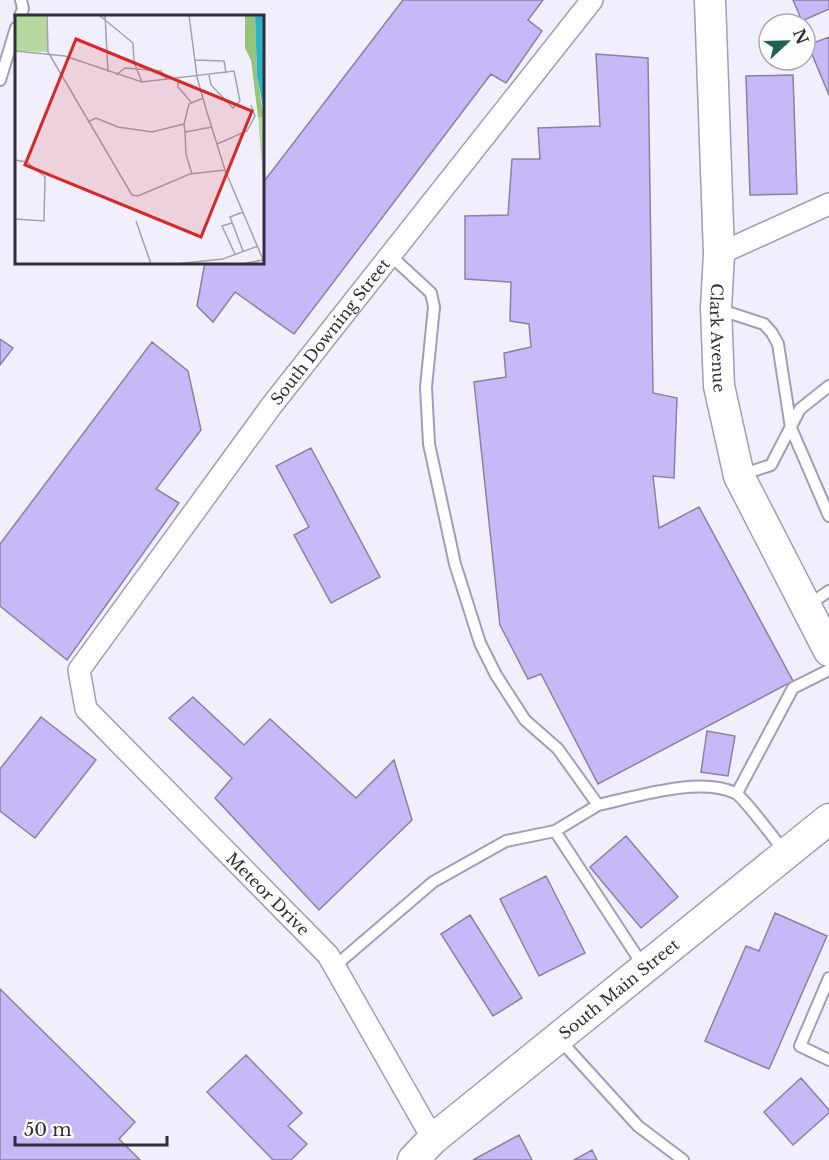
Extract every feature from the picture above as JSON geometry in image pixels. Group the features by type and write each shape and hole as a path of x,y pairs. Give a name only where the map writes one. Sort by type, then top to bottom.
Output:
{"street":[{"name":"South Downing Street","path":"79,670 272,405 592,0"},
{"name":"Clark Avenue","path":"710,0 719,254 716,308 718,386 739,476 818,599 829,651"},
{"path":"719,254 829,204"},
{"name":"Meteor Drive","path":"79,670 86,708 328,955 423,1150"},
{"name":"South Main Street","path":"423,1150 829,819"}],"lane":[{"path":"20,15 23,9 21,0"},
{"path":"0,80 15,31"},
{"path":"391,256 431,293 434,307 426,387 429,444 455,564 480,643 496,675 525,720 558,749 598,805"},
{"path":"716,308 764,324 778,344 790,428 829,516"},
{"path":"739,476 771,465 800,409 829,386"},
{"path":"737,793 793,688 829,670"},
{"path":"335,966 433,882 506,841 555,831 598,805 683,786 722,789 737,793 786,854"},
{"path":"555,831 644,968"},
{"path":"829,978 800,1046 829,1060"},
{"path":"558,1038 638,1126 683,1160"}],"building":[{"path":"403,0 543,0 528,20 542,31 506,83 491,74 294,334 235,292 213,322 197,306 205,264 264,264 264,181"},
{"path":"793,0 829,0 829,9 817,14 817,12 798,12"},
{"path":"829,37 829,95 817,66 817,42"},
{"path":"596,54 648,58 653,393 677,398 674,478 653,476 659,528 699,507 793,681 598,784 541,674 528,679 500,625 474,382 506,377 504,353 531,347 529,324 510,321 511,282 465,279 465,216 508,215 512,159 540,159 538,128 600,126"},
{"path":"793,75 797,194 750,195 746,76"},
{"path":"0,339 13,348 0,365"},
{"path":"152,342 188,371 201,430 156,489 179,503 67,660 0,606 0,544"},
{"path":"311,448 380,577 331,603 294,535 309,527 276,466"},
{"path":"193,697 244,745 270,719 356,798 394,760 412,820 319,910 215,798 232,778 169,718"},
{"path":"41,717 96,760 35,838 0,811 0,769"},
{"path":"707,731 735,736 728,776 701,772"},
{"path":"626,836 678,897 641,928 590,867"},
{"path":"546,876 585,953 539,976 500,899"},
{"path":"775,913 827,936 769,1069 705,1041 746,946 759,951"},
{"path":"470,915 522,998 493,1016 441,934"},
{"path":"0,989 135,1122 119,1139 140,1160 0,1160"},
{"path":"246,1055 302,1113 288,1126 307,1144 291,1160 273,1160 207,1092"},
{"path":"801,1078 829,1110 829,1113 793,1145 764,1112"},
{"path":"519,1135 532,1160 473,1160"},
{"path":"592,1150 597,1160 574,1160"}]}
